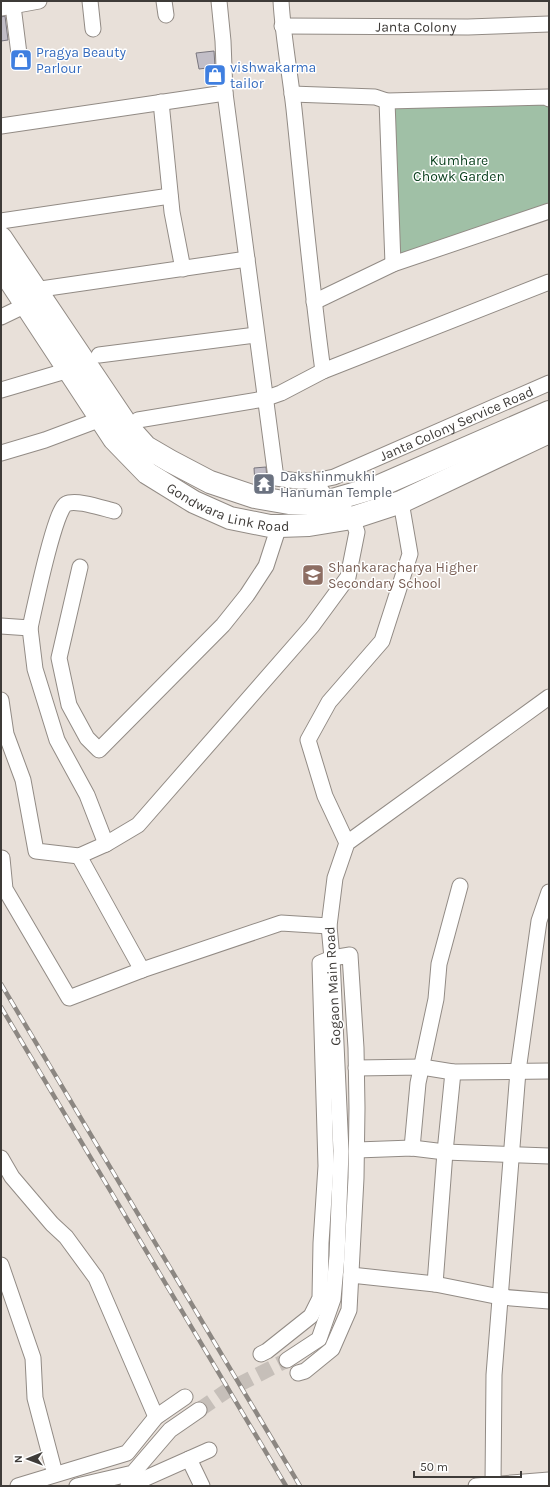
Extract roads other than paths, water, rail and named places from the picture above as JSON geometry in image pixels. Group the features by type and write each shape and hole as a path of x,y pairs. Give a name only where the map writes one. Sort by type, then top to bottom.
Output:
{"street":[{"path":"18,54 7,7 39,1"},
{"path":"90,1 93,29"},
{"path":"219,1 223,41 225,93 264,399"},
{"path":"281,1 282,26 292,94 314,302 323,371"},
{"name":"Janta Colony","path":"282,26 468,27 549,24"},
{"path":"1,126 225,93"},
{"path":"292,94 375,97 387,101 549,98"},
{"path":"387,101 393,264"},
{"path":"161,102 170,196 183,269"},
{"path":"1,221 170,196"},
{"path":"314,302 393,264 549,211"},
{"path":"1,238 30,297 128,427 146,447 218,485 262,498 289,503 338,503 352,518 357,532 348,577 312,626 138,826 106,844 79,856 36,851 23,780 6,734 1,700"},
{"path":"1,317 30,297 247,259"},
{"name":"Gondwara Link Road","path":"1,267 30,297 68,370 114,439 147,473 194,502 230,518 270,526 315,524 352,518 401,502 549,432"},
{"path":"138,420 264,399 323,371 549,282"},
{"path":"99,355 256,335"},
{"path":"1,390 68,370"},
{"name":"Janta Colony Service Road","path":"264,399 276,478 297,481 315,481 334,477 549,383"},
{"path":"322,502 377,487 549,412"},
{"path":"1,453 45,440 101,419"},
{"path":"315,481 322,502 315,524"},
{"path":"401,502 410,554 382,641 329,702 308,740 325,796 347,843 549,697"},
{"path":"106,844 87,795 58,740 35,669 30,628 55,525 63,506 68,503 78,503 114,510"},
{"path":"80,567 59,658 69,705 88,738 99,750 223,625 247,595 266,566 280,526"},
{"path":"1,626 30,628"},
{"name":"Gogaon Main Road","path":"287,1360 319,1339 333,1299 337,1256 341,1152 332,958 329,926 335,878 347,843"},
{"path":"79,856 142,970"},
{"path":"2,858 5,888 69,998 142,970 281,923 329,926"},
{"path":"412,1148 418,1091 436,999 439,964 460,886"},
{"path":"493,1484 494,1375 518,1071 539,921 549,892"},
{"path":"261,1354 267,1351 310,1316 320,1298 321,1243 326,1166 320,963 332,958 350,955 356,1068 357,1150 349,1310 332,1349 305,1371 298,1373"},
{"path":"356,1068 422,1067 453,1072 549,1071"},
{"path":"435,1284 445,1152 453,1072"},
{"path":"357,1150 412,1148 445,1152 549,1156"},
{"path":"1,1158 12,1177 52,1224 66,1237 96,1278 156,1418"},
{"path":"1,1266 33,1358 35,1398 55,1474"},
{"path":"351,1275 435,1284 500,1297 549,1301"},
{"path":"18,1486 127,1453 156,1418 185,1397"},
{"path":"77,1486 133,1473 170,1430 199,1410"},
{"path":"128,1486 209,1450"},
{"path":"189,1459 202,1486"},
{"path":"476,1486 549,1480"}],"tunnel":[{"path":"199,1410 228,1390 287,1360"}],"railway":[{"path":"1,984 300,1486"},
{"path":"1,1007 286,1486"}],"place":[{"name":"Pragya Beauty Parlour","path":"21,60"},
{"name":"vishwakarma tailor","path":"215,75"},
{"name":"Dakshinmukhi Hanuman Temple","path":"264,484"},
{"name":"Shankaracharya Higher Secondary School","path":"313,575"}],"park label":[{"name":"Kumhare Chowk Garden","path":"459,168"}]}
